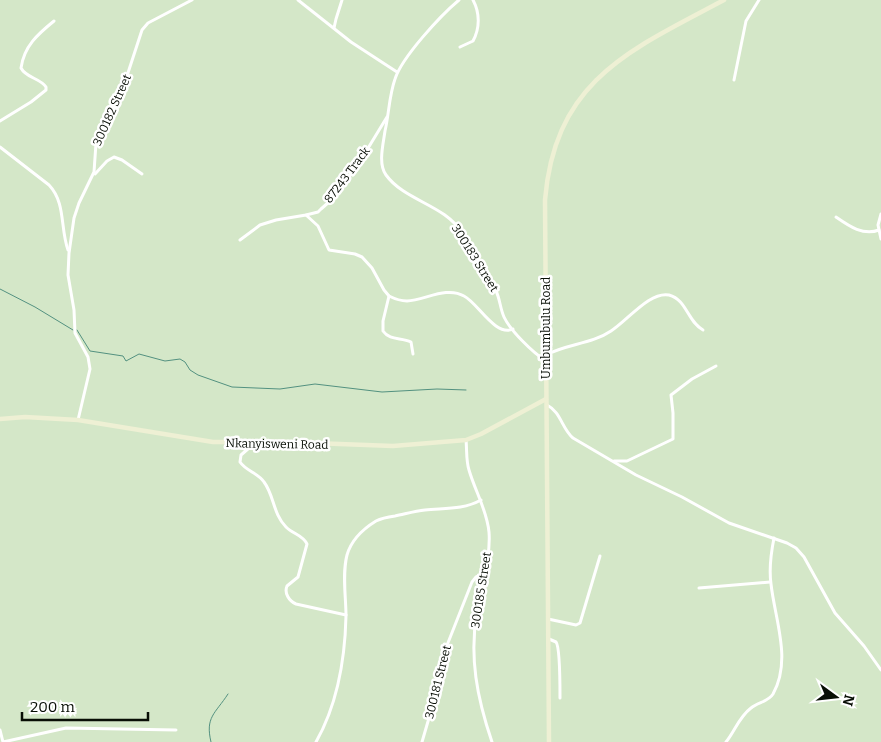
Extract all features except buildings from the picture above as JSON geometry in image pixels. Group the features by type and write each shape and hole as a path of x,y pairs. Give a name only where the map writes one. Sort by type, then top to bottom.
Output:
{"main road":[{"name":"Umbumbulu Road","path":"549,742 545,200 550,164 561,131 583,95 609,67 648,41 724,0"},
{"name":"Nkanyisweni Road","path":"0,419 38,417 78,420 203,441 385,446 466,440 481,434 546,399"}],"street":[{"name":"300182 Street","path":"78,420 90,369 88,357 74,329 74,310 68,275 69,253 77,209 93,176 96,143 124,85 142,30 148,23 192,0"},
{"path":"298,0 351,42 397,72 435,24 459,0"},
{"path":"334,29 342,0"},
{"path":"460,47 473,41 477,30 478,15 472,0"},
{"path":"734,80 746,21 759,0"},
{"path":"0,121 31,102 46,90 44,83 24,73 21,68 24,56 33,40 54,21"},
{"name":"300183 Street","path":"397,72 392,86 382,167 387,176 398,186 444,215 458,228 496,291 504,317 512,328"},
{"name":"87243 Track","path":"240,240 265,223 318,212 359,163 388,116"},
{"path":"0,147 55,191 60,203 69,253"},
{"path":"93,176 106,161 114,157 122,160 142,174"},
{"path":"881,214 878,222 881,239"},
{"path":"306,215 318,226 329,250 355,254 367,262 389,296 407,301 444,293 459,294 471,301 494,324 505,330 512,328 535,354 545,358 560,348 597,338 611,331 628,319 650,298 660,295 669,295 681,302 694,323 703,330"},
{"path":"836,217 862,231 870,233 879,230"},
{"path":"389,296 383,321 383,331 390,338 409,341 412,344 413,354"},
{"path":"613,461 627,461 674,438 671,395 692,379 716,366"},
{"path":"546,405 556,411 570,435 613,461 735,526 774,538 790,545 802,554 835,613 864,646 881,670"},
{"name":"300185 Street","path":"466,440 469,470 486,516 489,532 475,625 473,659 483,716 492,742"},
{"path":"252,442 249,448 241,455 240,462 246,469 262,479 281,520 287,528 302,537 307,544 298,577 288,586 287,594 292,602 296,604 346,615"},
{"path":"316,742 328,715 343,659 346,615 345,565 352,545 361,533 375,522 384,518 422,510 466,507 480,500"},
{"path":"726,742 743,714 770,697 780,675 783,661 782,646 770,582 774,538"},
{"path":"548,619 576,625 580,624 600,556"},
{"name":"300181 Street","path":"422,742 436,694 438,672 444,652 472,582 476,577 484,574"},
{"path":"699,588 770,582"},
{"path":"548,640 556,642 559,646 560,698"},
{"path":"0,730 3,742 66,728 176,730"}],"waterway":[{"path":"0,289 73,330"},
{"path":"77,330 90,351 123,356 126,361 139,354 165,361 180,359 185,362 190,370 198,375 232,387 280,389 315,384 382,392 437,389 466,390"},
{"path":"211,742 209,734 210,721 228,694"}]}
